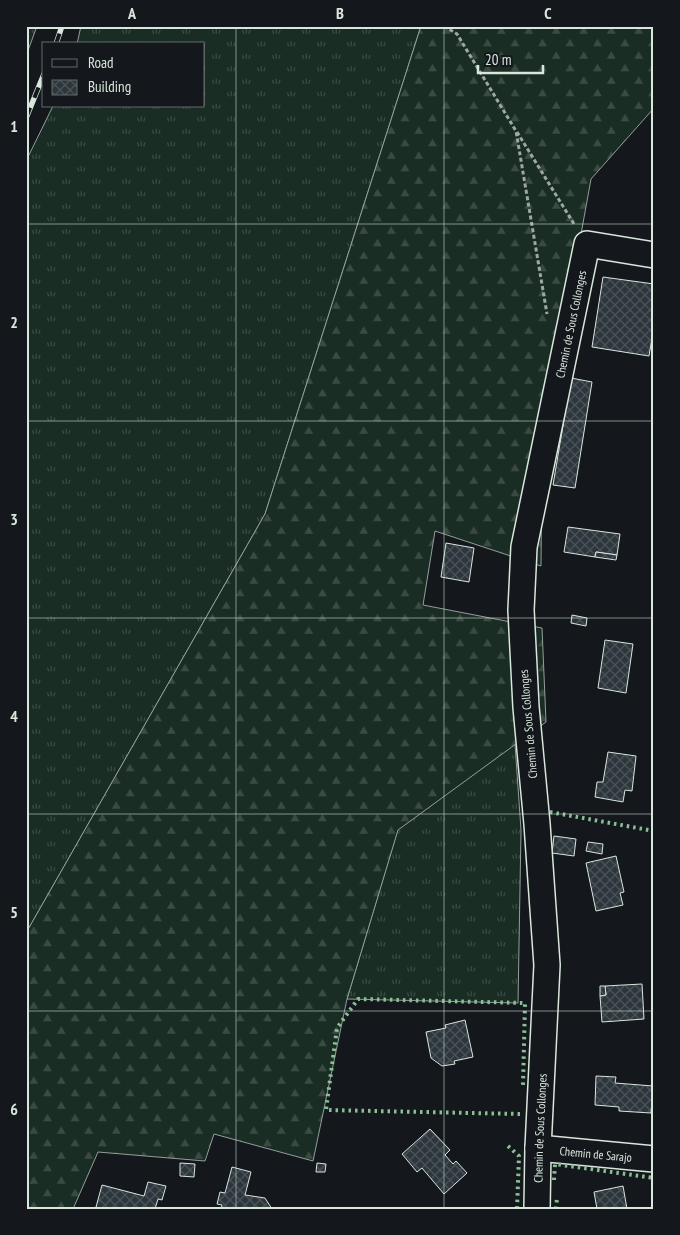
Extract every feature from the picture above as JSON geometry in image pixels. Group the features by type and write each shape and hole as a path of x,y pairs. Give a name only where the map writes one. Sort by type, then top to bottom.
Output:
{"street":[{"path":"587,244 654,255"},
{"name":"Chemin de Sous Collonges","path":"537,1209 547,965 526,707 521,610 524,547 587,244"},
{"name":"Chemin de Sarajo","path":"538,1148 654,1159"}],"path":[{"path":"444,26 457,34 587,244"},
{"path":"516,131 547,315"}],"green space":[{"path":"26,26 37,26 26,56"},
{"path":"81,26 421,26 265,514 26,933 26,161 52,108 205,108 205,42 77,42"},
{"path":"421,26 654,26 654,108 591,179 542,449 541,566 435,531 423,605 542,628 546,722 398,830 347,999 313,1161 214,1134 205,1161 98,1152 73,1209 26,1209 26,933 265,514"},
{"path":"515,744 521,830 518,1003 347,999 398,829"}],"building":[{"path":"603,277 654,284 654,326 649,356 592,347"},
{"path":"571,378 592,382 575,488 553,485"},
{"path":"568,527 620,534 617,555 596,552 595,557 564,552"},
{"path":"446,543 474,548 469,582 441,577"},
{"path":"596,552 617,555 616,560 595,557"},
{"path":"572,615 587,618 586,626 571,623"},
{"path":"605,640 633,644 626,693 598,688"},
{"path":"608,752 636,756 632,791 625,790 623,802 595,797 597,782 603,782"},
{"path":"554,836 576,839 574,856 552,853"},
{"path":"588,842 603,844 602,854 586,851"},
{"path":"616,856 624,892 620,893 623,905 596,911 586,863"},
{"path":"642,984 644,1019 602,1022 600,996 606,995 605,986"},
{"path":"600,986 605,986 606,995 600,996"},
{"path":"465,1020 473,1057 454,1061 455,1064 442,1066 431,1058 426,1032 446,1028 445,1025"},
{"path":"596,1076 616,1077 615,1083 653,1086 651,1113 619,1111 619,1107 595,1105"},
{"path":"430,1129 450,1150 445,1155 453,1164 456,1161 467,1173 444,1194 422,1168 417,1172 402,1154"},
{"path":"180,1163 195,1164 194,1177 180,1176"},
{"path":"317,1163 326,1164 325,1172 316,1172"},
{"path":"232,1167 251,1172 245,1195 265,1198 272,1209 221,1209 222,1205 217,1204 220,1192 225,1193"},
{"path":"148,1182 166,1186 162,1200 158,1199 155,1209 102,1209 96,1207 102,1185 144,1196"},
{"path":"623,1186 627,1209 597,1209 594,1192"}],"railway":[{"path":"57,42 62,26"},
{"path":"26,118 42,79"}],"hedge":[{"path":"550,812 654,831"},
{"path":"520,1114 326,1110 337,1028 358,999 525,1003 523,1085"},
{"path":"508,1146 519,1156 517,1209"},
{"path":"554,1180 555,1164 654,1178"},
{"path":"556,1209 557,1198"}]}
